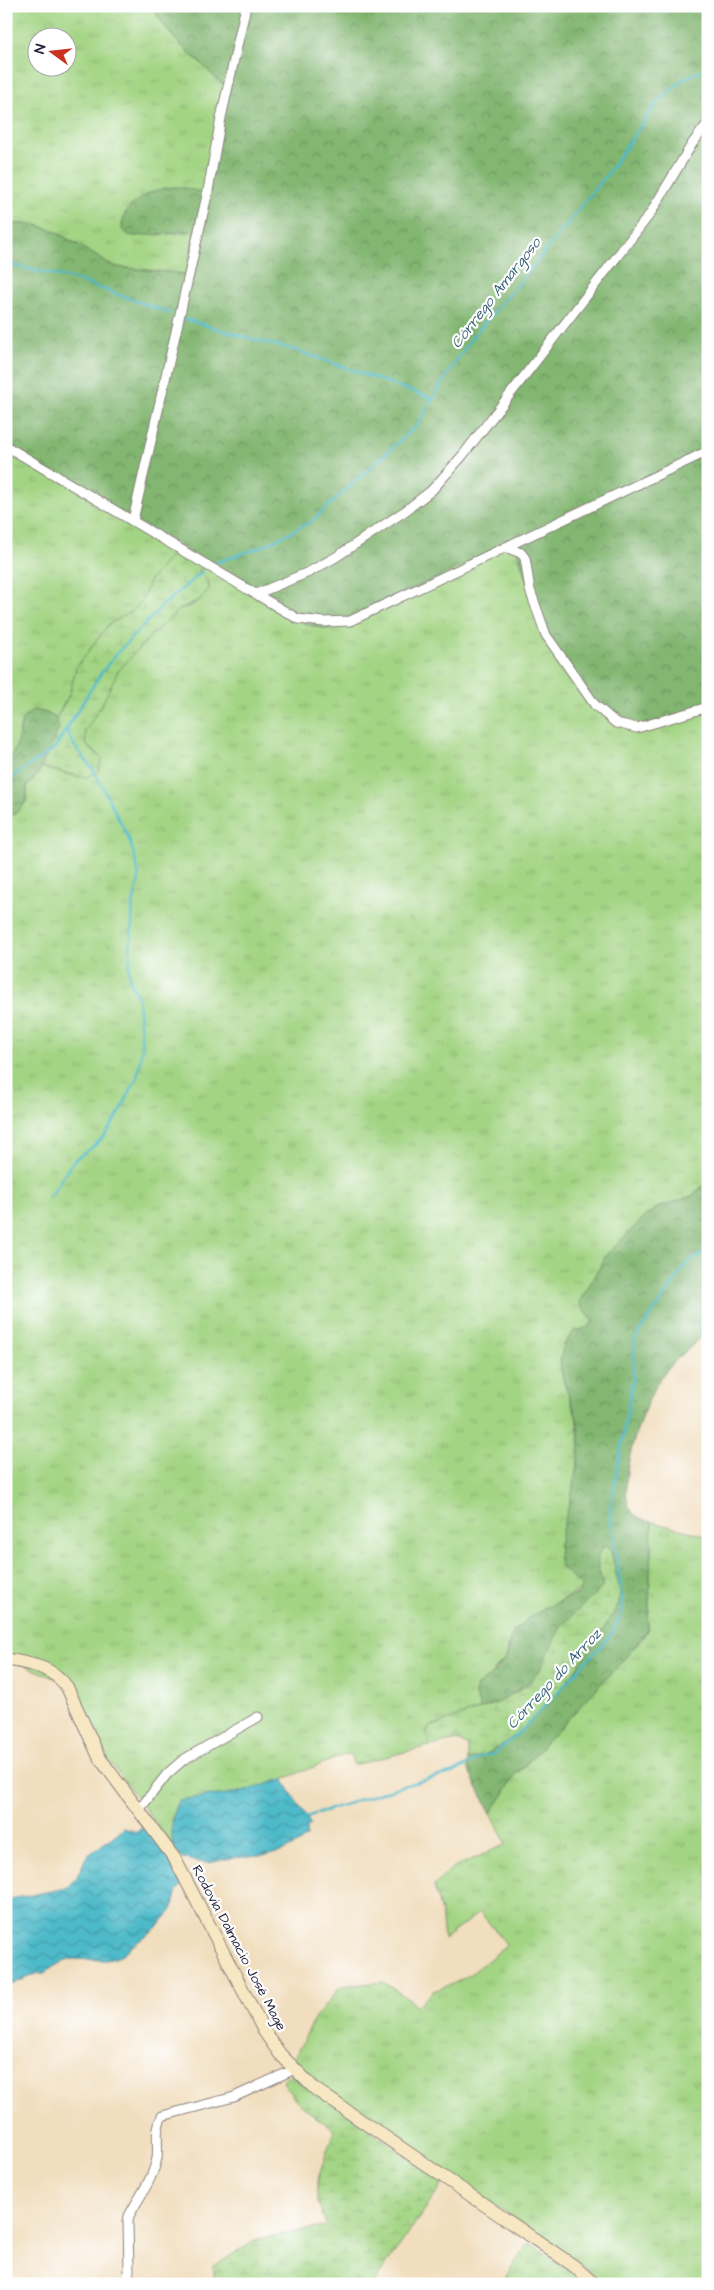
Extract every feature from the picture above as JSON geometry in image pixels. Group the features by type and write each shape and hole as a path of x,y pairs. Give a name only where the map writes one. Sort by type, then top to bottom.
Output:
{"street":[{"path":"133,520 208,191 221,118 246,6"},
{"path":"256,594 309,572 336,557 432,490 464,456 650,214 692,144 708,123"},
{"path":"6,446 298,619 324,622 350,621 708,451"},
{"path":"505,547 521,553 525,558 530,590 546,635 595,705 616,723 637,728 708,707"},
{"name":"Rodovia Dalmacio José Mage","path":"6,1659 43,1667 61,1679 99,1757 175,1859 188,1881 264,2031 280,2054 314,2088 574,2266 594,2284"},
{"path":"139,1810 167,1774 183,1760 258,1717"},
{"path":"127,2284 129,2271 128,2222 152,2174 157,2158 156,2132 162,2116 234,2097 295,2069"},
{"path":"6,2282 11,2284"}],"green space":[{"path":"6,6 153,6 162,23 175,38 226,86 204,193 181,189 160,190 141,198 124,215 157,235 195,231 186,274 117,267 55,231 33,224 6,224"},
{"path":"153,6 708,6 708,708 636,726 611,720 547,637 514,541 328,629 308,625 282,611 278,595 256,590 6,446 6,224 33,224 55,231 117,267 186,274 195,231 128,235 122,229 123,220 127,211 140,198 158,190 179,187 204,193 226,86 175,39 162,23"},
{"path":"18,453 177,547 149,582 142,600 134,610 108,625 76,668 70,693 56,719 53,716 26,715 22,720 15,751 6,765 6,471"},
{"path":"514,541 528,585 708,708 708,1181 692,1196 657,1208 645,1216 629,1233 581,1298 582,1308 593,1321 587,1328 578,1330 560,1360 564,1383 576,1416 580,1447 572,1495 559,1546 561,1567 582,1586 582,1589 534,1615 518,1627 507,1647 508,1653 504,1660 492,1675 477,1686 475,1695 481,1709 429,1727 427,1735 429,1746 353,1765 351,1755 347,1754 262,1787 220,1796 179,1800 173,1817 174,1848 108,1759 70,1685 6,1657 6,819 12,816 27,801 27,786 33,781 41,767 78,777 98,754 86,745 85,731 118,671 153,633 180,609 194,604 209,589 209,582 198,570 207,563 279,594"},
{"path":"177,547 207,563 198,571 209,582 209,589 200,600 180,609 153,633 118,671 101,706 85,731 86,745 102,759 98,772 85,778 41,767 59,729 56,719 70,693 76,668 108,625 134,610 142,600 149,582"},
{"path":"32,710 42,711 53,717 59,729 38,774 27,786 25,802 20,810 6,819 6,765 18,743 22,720"},
{"path":"708,1181 708,1331 677,1359 661,1377 639,1423 628,1464 627,1499 632,1512 652,1522 648,1629 626,1657 515,1776 491,1813 468,1770 468,1760 489,1753 508,1740 540,1710 572,1676 619,1603 599,1574 603,1587 561,1627 551,1650 535,1678 498,1703 481,1709 475,1695 477,1686 504,1661 513,1633 531,1616 579,1593 582,1586 562,1568 558,1554 573,1487 580,1444 576,1417 563,1380 561,1368 561,1355 565,1343 574,1331 587,1327 593,1321 582,1308 580,1302 607,1254 645,1216 657,1208 692,1196"},
{"path":"652,1522 708,1536 708,2284 601,2284 587,2269 572,2258 317,2083 293,2060 315,2018 341,1986 384,1982 418,2006 433,1991 453,1984 471,1974 507,1945 480,1912 444,1939 441,1912 434,1886 451,1869 506,1844 491,1813 515,1776 642,1639 648,1629"},
{"path":"602,1547 610,1547 620,1591 619,1603 579,1665 546,1706 509,1740 490,1752 468,1760 468,1746 458,1740 429,1746 427,1735 429,1727 498,1703 527,1685 540,1670 561,1626 603,1587 598,1567 599,1552"},
{"path":"294,2073 443,2183 373,2284 214,2284 214,2266 258,2239 327,2226 317,2200 317,2182 334,2130 298,2102 287,2088 283,2080"},
{"path":"529,2242 589,2284 501,2284"}],"water":[{"path":"283,1779 311,1825 307,1827 307,1837 297,1844 279,1853 270,1855 231,1858 208,1863 182,1859 174,1848 172,1823 179,1800 242,1792"},
{"path":"146,1824 186,1882 177,1890 172,1910 156,1928 118,1957 107,1960 73,1959 60,1963 44,1973 38,1973 6,1987 6,1900 66,1888 77,1877 86,1857 124,1828 137,1832"}],"waterway":[{"name":"Córrego Amargoso","path":"215,563 264,546 312,521 417,425 450,370 474,335 521,281 608,173 655,105 682,80 708,67"},
{"path":"6,264 74,279 170,313"},
{"path":"185,319 295,350 434,399"},
{"name":"Córrego Amargoso","path":"6,781 54,749 101,673 120,650 162,606 202,572"},
{"name":"Córrego Amargoso","path":"49,1198 74,1160 94,1146 106,1134 121,1111 137,1079 142,1049 138,998 130,980 129,972 133,905 139,879 137,865 129,839 104,790 94,771 74,745 67,731"},
{"name":"Córrego do Arroz","path":"303,1818 402,1786 455,1772 483,1756 494,1754 520,1732 611,1635 622,1613 622,1596 610,1511 633,1378 635,1339 687,1263 708,1250"}]}
